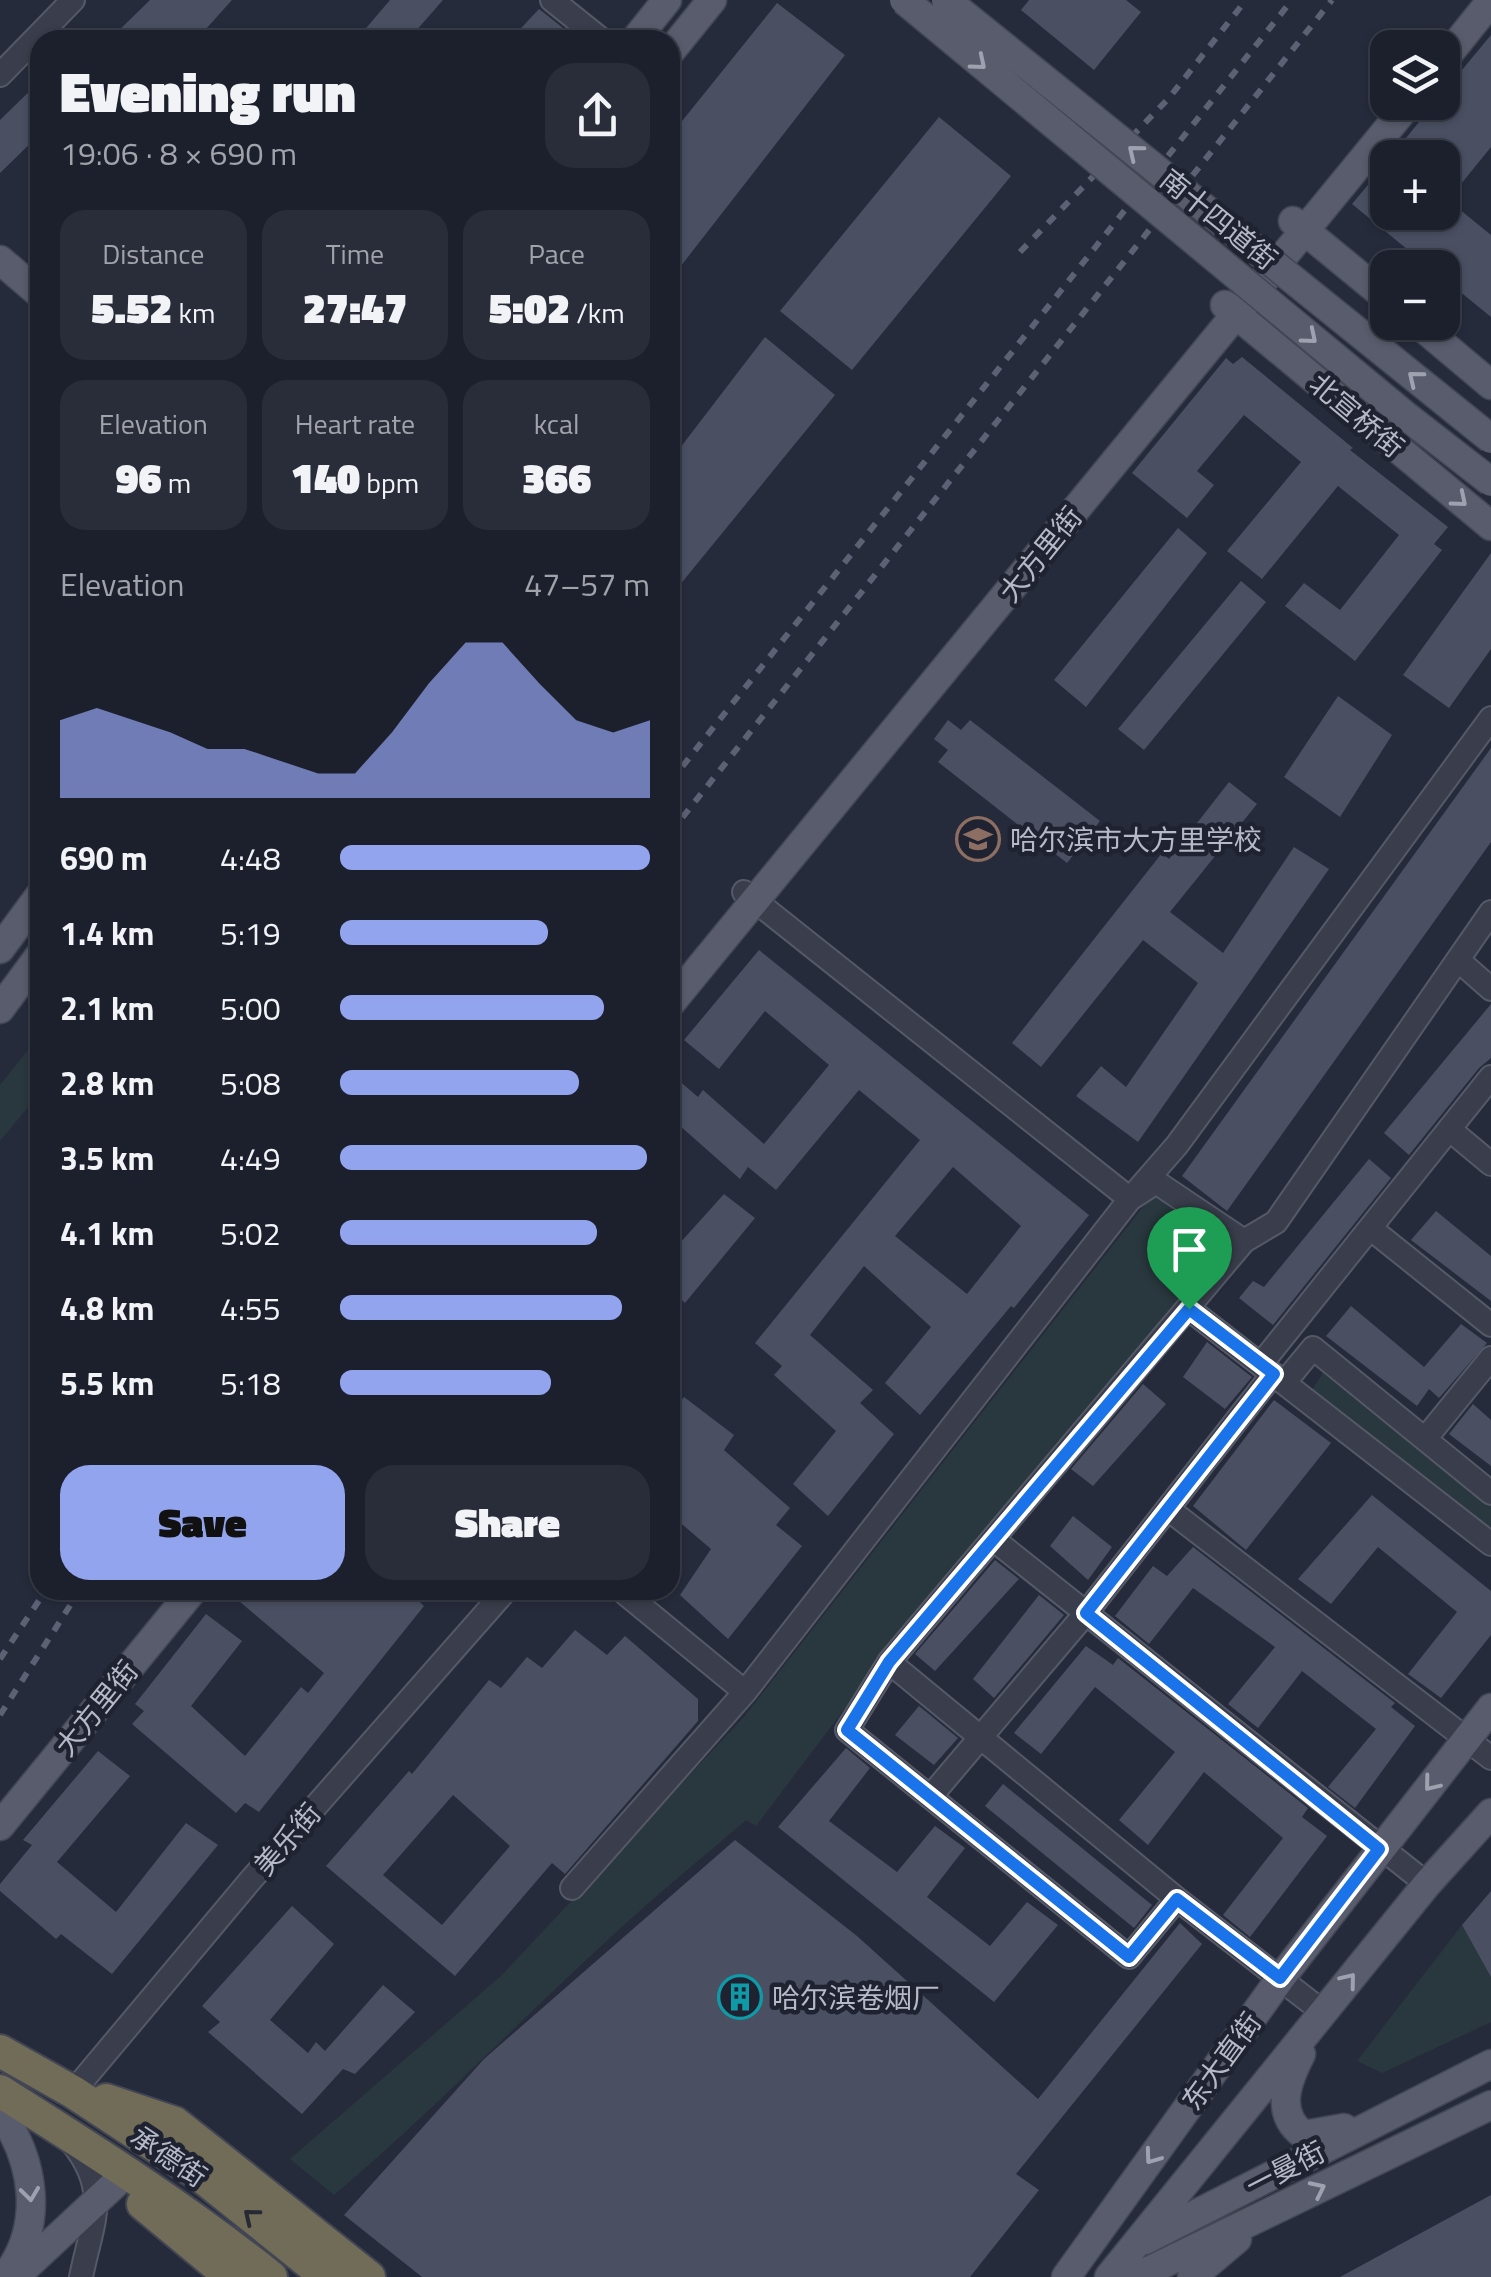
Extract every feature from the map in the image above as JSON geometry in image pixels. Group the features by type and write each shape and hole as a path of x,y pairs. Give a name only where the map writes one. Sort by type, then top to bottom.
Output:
{"highway":[{"name":"承德街","path":"0,2051 74,2092 201,2176 327,2277"},
{"name":"承德街","path":"0,2091 200,2220 271,2277"},
{"path":"74,2092 175,2123 369,2277"},
{"path":"75,2138 107,2189 231,2277"}],"main road":[{"path":"643,30 667,0"},
{"path":"680,40 712,0"},
{"path":"904,0 1491,482"},
{"name":"南十四道街","path":"946,0 1491,439"},
{"path":"1448,30 1472,0"},
{"path":"1460,40 1491,1"},
{"name":"大方里街","path":"1300,227 1377,120"},
{"name":"大方里街","path":"680,990 750,896 1230,309 1394,120"},
{"path":"1300,227 1370,284"},
{"path":"0,260 30,286"},
{"name":"北宣桥街","path":"1230,309 1491,526"},
{"path":"1437,340 1491,385"},
{"name":"大方里街","path":"680,973 750,896"},
{"path":"0,950 30,909"},
{"path":"0,1009 30,968"},
{"name":"大方里街","path":"0,1814 170,1600"},
{"name":"大方里街","path":"0,1826 184,1600"},
{"name":"东大直街","path":"1066,2277 1280,1978 1491,1708"},
{"name":"东大直街","path":"1109,2277 1426,1884 1491,1813"},
{"path":"1323,2012 1288,2080 1290,2122 1304,2135 1314,2136 1380,2119"},
{"name":"一曼街","path":"1082,2277 1134,2246 1491,2064"},
{"name":"一曼街","path":"1143,2276 1491,2105"},
{"path":"0,2110 22,2152 33,2204 32,2222 5,2277"},
{"path":"15,2277 107,2189"},
{"path":"1192,2277 1269,2213"}],"street":[{"path":"43,30 73,0"},
{"path":"552,0 590,30"},
{"path":"0,74 30,44"},
{"path":"572,1888 745,1692 1130,1199 1178,1145 1491,718"},
{"path":"750,896 1130,1199"},
{"path":"1177,1899 1129,1957 847,1730 889,1662 1244,1240 1276,1222 1491,912"},
{"path":"1458,960 1491,988"},
{"path":"930,1797 982,1739 1168,1509 1273,1374 1289,1329 1491,1076"},
{"path":"1449,1129 1491,1164"},
{"path":"1130,1199 1156,1182 1244,1240"},
{"path":"1370,1228 1491,1325"},
{"path":"1189,1309 1491,1544"},
{"path":"1289,1329 1491,1493"},
{"path":"1273,1374 1312,1348"},
{"path":"1425,1439 1491,1358"},
{"path":"1168,1509 1491,1758"},
{"path":"993,1539 1426,1884"},
{"name":"美乐街","path":"74,2092 249,1882 497,1600"},
{"path":"633,1600 745,1692"},
{"path":"889,1662 1177,1899 1323,2012"},
{"path":"81,2277 107,2189"},
{"path":"1134,2246 1143,2276"}],"shaded area":[{"path":"30,1048 30,1105 0,1141 0,1085"},
{"path":"1157,1189 1229,1245 879,1663 756,1826 746,1820 646,1906 334,2195 290,2159 501,1976 743,1718"},
{"path":"1323,1373 1491,1506 1491,1525 1483,1534 1310,1393"},
{"path":"1462,1925 1486,1968 1491,1966 1491,2022 1382,2073 1357,2061"}],"building":[{"path":"150,0 232,0 205,30 119,30"},
{"path":"390,0 443,0 417,30 364,30"},
{"path":"1029,0 1126,0 1141,12 1094,70 1021,10"},
{"path":"777,3 845,55 680,267 680,124"},
{"path":"539,9 566,30 519,30"},
{"path":"1491,35 1491,147 1460,185 1460,140 1404,140 1421,120 1460,120 1460,72"},
{"path":"30,91 30,144 0,173 0,120"},
{"path":"939,117 1011,176 852,370 780,311"},
{"path":"1370,182 1370,219 1352,204"},
{"path":"1460,210 1491,235 1491,317 1460,292 1460,250 1408,250 1384,230 1460,230"},
{"path":"765,337 835,395 680,585 680,448"},
{"path":"1242,357 1448,527 1434,544 1442,550 1355,661 1285,606 1304,583 1340,610 1399,535 1338,486 1262,579 1227,551 1301,462 1244,415 1197,471 1214,485 1187,518 1132,473 1226,358 1233,364"},
{"path":"1178,528 1207,553 1086,707 1054,680"},
{"path":"1491,553 1491,649 1449,708 1403,675"},
{"path":"1241,581 1266,602 1144,750 1118,729"},
{"path":"1338,696 1392,735 1340,817 1284,777"},
{"path":"948,720 961,730 970,720 1100,821 1067,863 938,762 948,750 934,739"},
{"path":"1491,748 1491,842 1227,1211 1182,1176"},
{"path":"1229,782 1257,804 1170,912 1223,953 1294,847 1329,869 1138,1142 1076,1096 1101,1066 1126,1087 1198,983 1143,940 1041,1067 1012,1043 1162,853 1169,859"},
{"path":"759,950 1089,1215 920,1415 885,1383 931,1327 864,1266 810,1335 873,1390 860,1403 894,1434 828,1516 793,1484 836,1431 774,1375 782,1366 755,1343 920,1140 859,1090 776,1190 748,1167 740,1179 680,1126 680,1082 698,1097 703,1090 764,1144 829,1065 765,1011 719,1069 684,1040","holes":["953,1167 1021,1226 967,1294 895,1236"]},
{"path":"1491,1004 1491,1058 1409,1155 1384,1133"},
{"path":"1369,1159 1391,1178 1273,1325 1239,1298 1253,1281 1264,1287"},
{"path":"724,1194 755,1218 685,1303 680,1299 680,1243"},
{"path":"1436,1211 1491,1256 1491,1301 1411,1240"},
{"path":"1351,1306 1424,1367 1461,1324 1487,1343 1439,1398 1429,1389 1417,1406 1326,1336"},
{"path":"1207,1342 1252,1377 1225,1409 1183,1377"},
{"path":"1143,1384 1166,1404 1093,1486 1071,1469"},
{"path":"684,1397 734,1435 724,1450 790,1508 776,1525 802,1546 728,1639 680,1595 711,1549 680,1523 680,1402"},
{"path":"1274,1400 1331,1443 1246,1550 1193,1506"},
{"path":"1473,1404 1491,1420 1491,1466 1449,1434"},
{"path":"1372,1495 1491,1591 1491,1635 1441,1698 1408,1674 1457,1612 1378,1547 1331,1604 1298,1579"},
{"path":"1073,1516 1112,1547 1088,1580 1050,1546"},
{"path":"1193,1547 1395,1703 1391,1707 1415,1726 1355,1808 1328,1787 1376,1729 1302,1671 1258,1728 1228,1704 1275,1647 1193,1588 1149,1644 1115,1616 1153,1566 1167,1576"},
{"path":"995,1560 1019,1579 935,1671 915,1654"},
{"path":"1039,1595 1064,1615 994,1698 973,1679"},
{"path":"238,1600 418,1600 424,1606 259,1812 245,1803 236,1813 132,1724 144,1711 135,1704 206,1614 242,1641 191,1706 245,1756 301,1687 308,1693 324,1673"},
{"path":"575,1630 607,1655 625,1636 698,1699 698,1721 565,1874 552,1863 455,1976 326,1866 409,1771 412,1774 489,1680 501,1688 527,1657 542,1668","holes":["453,1795 510,1846 442,1925 383,1875"]},
{"path":"1086,1646 1113,1665 1118,1658 1308,1808 1302,1817 1327,1836 1250,1937 1223,1915 1283,1838 1204,1772 1148,1845 1119,1820 1175,1752 1095,1687 1041,1754 1014,1733"},
{"path":"919,1706 958,1738 934,1765 895,1735"},
{"path":"846,1748 870,1768 829,1821 897,1872 935,1826 965,1848 927,1897 990,1946 1027,1902 1058,1925 994,2002 778,1827"},
{"path":"98,1751 130,1776 57,1862 116,1912 186,1823 218,1845 112,1974 61,1934 56,1939 0,1891 0,1884 32,1845 23,1840"},
{"path":"1003,1784 1152,1905 1134,1928 985,1806"},
{"name":"哈尔滨卷烟厂","path":"735,1840 857,1936 1038,2099 1180,1923 1202,1944 1016,2174 1039,2190 970,2277 422,2277 344,2215 484,2059"},
{"path":"1491,1891 1491,1977 1462,1925"},
{"path":"292,1906 334,1944 270,2020 308,2053 316,2042 325,2051 383,1985 415,2012 355,2074 343,2069 302,2114 208,2032 220,2022 202,2006"},
{"path":"1491,2195 1491,2277 1340,2277"}],"railway":[{"path":"1020,252 1169,98 1246,0"},
{"path":"680,769 1292,0"},
{"path":"680,820 1332,0"},
{"path":"0,1659 39,1600"},
{"path":"0,1715 74,1600"}],"place":[{"name":"哈尔滨市大方里学校","path":"978,839"},
{"name":"哈尔滨卷烟厂","path":"740,1997"}],"route":[{"path":"1189,1309 1274,1374 1086,1613 1379,1849 1280,1978 1177,1899 1129,1957 847,1730 889,1662 1189,1309"}]}
